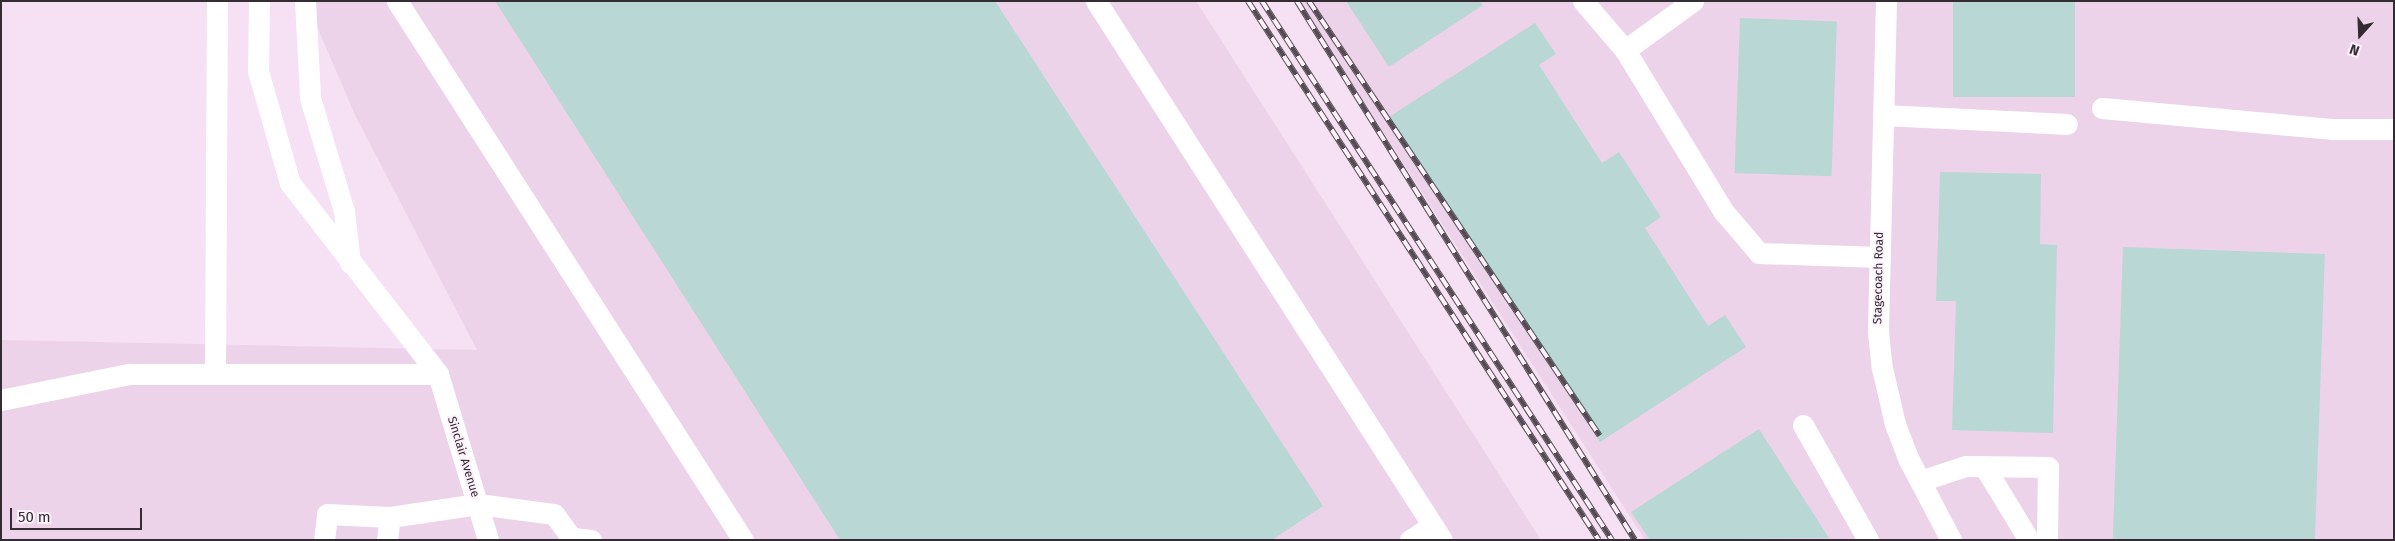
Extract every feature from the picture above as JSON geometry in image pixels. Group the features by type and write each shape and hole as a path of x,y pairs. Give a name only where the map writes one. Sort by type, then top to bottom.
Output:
{"street":[{"path":"215,374 217,1"},
{"path":"260,1 258,71 290,183 350,263 438,374"},
{"path":"305,1 310,98 344,211 350,263"},
{"path":"397,1 744,540"},
{"path":"1096,1 1437,532 1410,540"},
{"path":"1583,1 1625,50 1724,212 1759,253 1880,257"},
{"path":"1625,50 1693,1"},
{"name":"Stagecoach Road","path":"1886,1 1878,332 1882,368 1895,424 1945,537"},
{"path":"2102,108 2334,129 2394,129"},
{"path":"1883,115 2067,124"},
{"path":"1,400 130,374 438,374"},
{"name":"Sinclair Avenue","path":"438,374 488,540"},
{"path":"1803,425 1868,540"},
{"path":"1920,481 1966,466 2048,466 2047,540"},
{"path":"1984,466 2029,540"},
{"path":"324,540 327,514 390,518 478,504 554,514 579,539"},
{"path":"387,540 390,518"}],"shaded area":[{"path":"306,1 1196,1 1541,540 1,540 1,340 477,350 355,115"},
{"path":"1299,1 2394,1 2394,540 1645,540"}],"building":[{"path":"495,1 995,1 1323,506 1272,540 840,540"},
{"path":"1346,1 1480,1 1483,5 1389,67"},
{"path":"1953,1 2075,1 2075,97 1953,97"},
{"path":"1740,18 1837,21 1832,176 1735,173"},
{"path":"1535,23 1556,54 1539,65 1602,163 1619,152 1661,217 1645,228 1708,326 1725,315 1746,347 1600,442 1389,117"},
{"path":"1940,172 2041,174 2040,244 2057,245 2053,433 1952,430 1956,301 1936,301"},
{"path":"2123,247 2325,254 2315,540 2113,540"},
{"path":"1759,429 1829,538 1650,540 1631,512"}],"railway":[{"path":"1248,1 1599,540"},
{"path":"1262,1 1612,540"},
{"path":"1297,1 1635,540"},
{"path":"1309,1 1600,436"}]}
